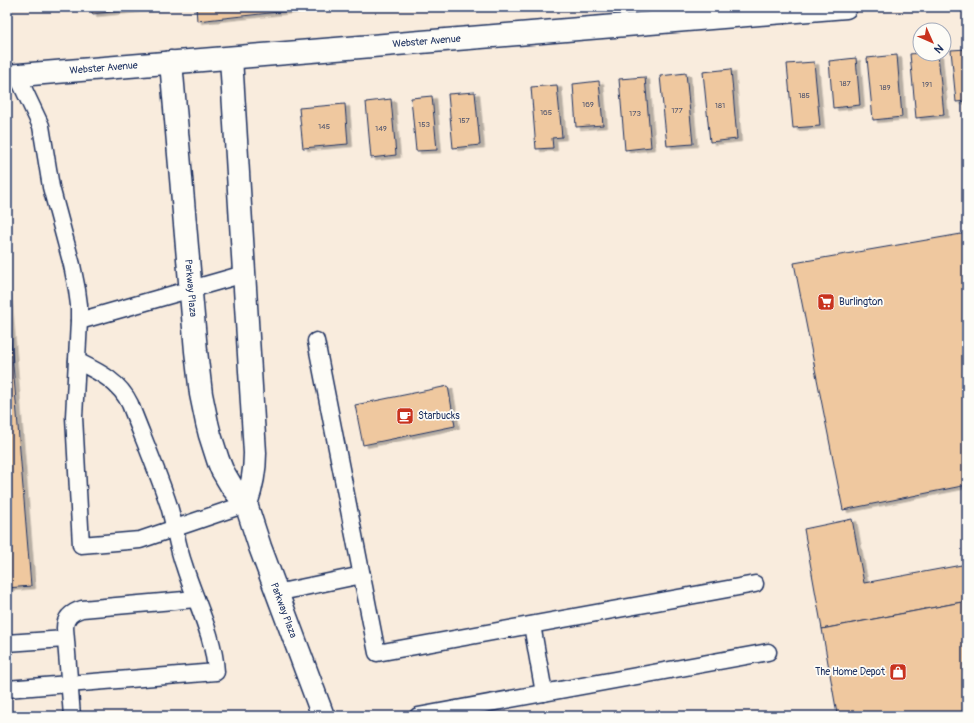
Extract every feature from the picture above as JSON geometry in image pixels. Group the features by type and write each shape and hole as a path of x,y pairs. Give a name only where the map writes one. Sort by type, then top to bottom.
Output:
{"street":[{"name":"Webster Avenue","path":"12,75 846,7"},
{"path":"231,58 255,463 252,483 246,504"},
{"name":"Parkway Plaza","path":"171,62 190,289 201,388 210,435 224,474 234,491 246,504 276,593 323,716"}],"lane":[{"path":"12,75 41,126 51,188 72,265 77,290 79,321 74,417 81,545 140,540 246,504"},
{"path":"79,321 244,274"},
{"path":"316,342 377,653 755,584"},
{"path":"7,689 216,672 216,660 213,647 183,565 172,517 164,492 130,404 126,396 112,380 77,361"},
{"path":"276,593 362,575"},
{"path":"72,716 65,639 65,624 69,615 78,610 90,608 196,600"},
{"path":"532,625 544,693"},
{"path":"7,643 65,639"},
{"path":"418,716 768,652"}],"building":[{"path":"92,7 161,7 92,14"},
{"path":"196,7 315,7 315,8 197,21"},
{"path":"967,49 967,101 956,102 952,50"},
{"path":"910,54 912,54 912,62 939,62 944,115 916,118"},
{"path":"897,55 902,117 873,120 867,58"},
{"path":"856,58 860,105 833,108 829,61"},
{"path":"814,62 820,126 793,128 787,64"},
{"path":"731,69 737,139 710,142 703,72"},
{"path":"686,73 693,144 667,146 660,76"},
{"path":"645,77 651,147 625,150 619,79"},
{"path":"599,81 603,125 576,127 573,84"},
{"path":"557,85 562,137 552,138 553,148 536,149 531,87"},
{"path":"475,92 480,145 453,148 448,94"},
{"path":"432,96 437,150 416,151 411,98"},
{"path":"391,99 396,155 371,158 366,102"},
{"path":"345,104 348,144 303,148 299,108"},
{"path":"967,233 967,485 843,510 794,263"},
{"path":"7,291 31,586 7,588"},
{"name":"Starbucks","path":"448,386 455,426 363,445 355,405"},
{"path":"852,519 864,583 967,564 967,601 822,629 804,529"},
{"name":"The Home Depot","path":"967,601 967,716 828,716 837,714 822,629"}],"place":[{"name":"Burlington","path":"826,302"},
{"name":"Starbucks","path":"405,416"},
{"name":"The Home Depot","path":"898,672"}]}
